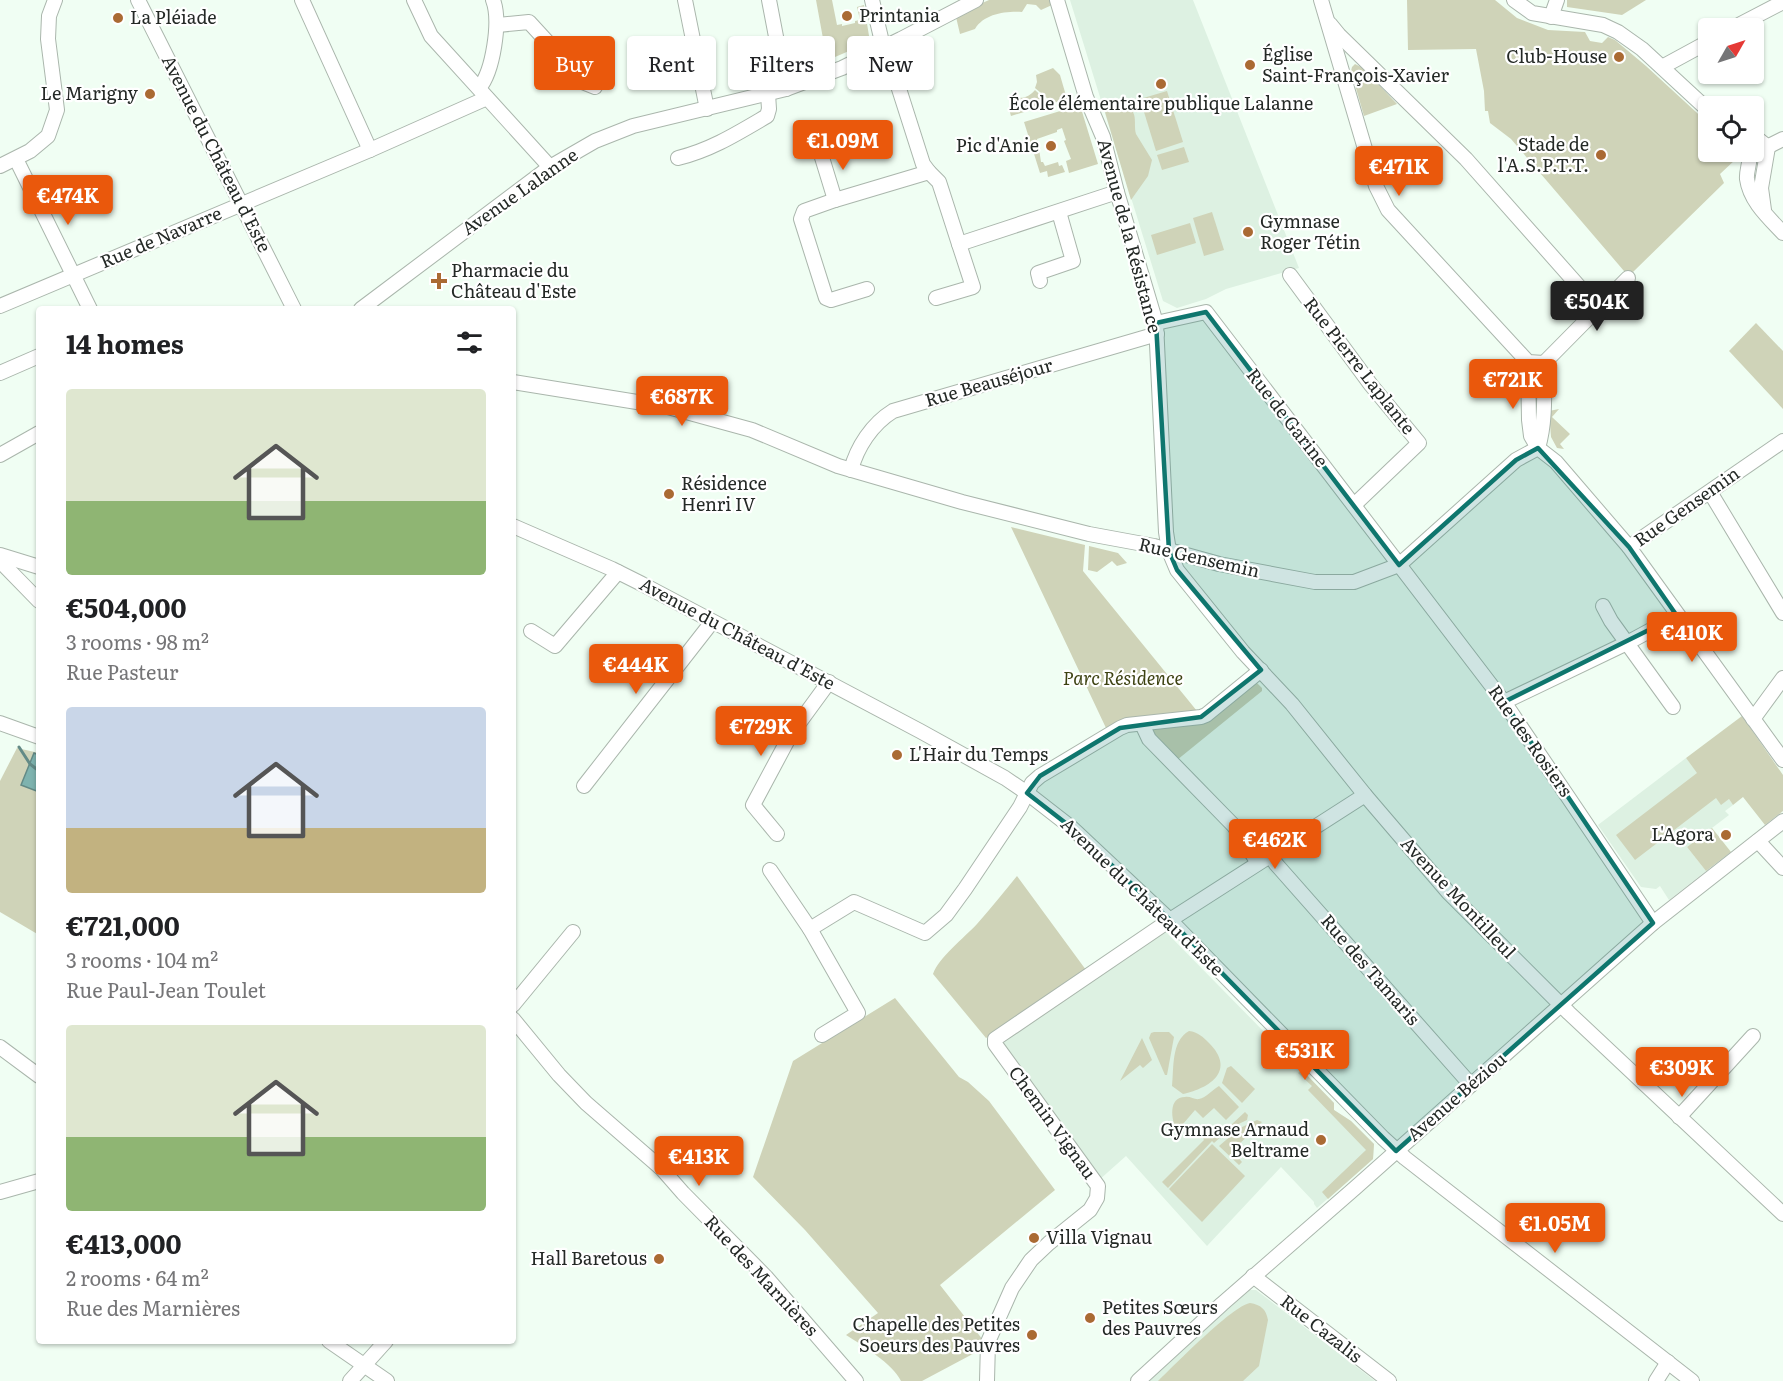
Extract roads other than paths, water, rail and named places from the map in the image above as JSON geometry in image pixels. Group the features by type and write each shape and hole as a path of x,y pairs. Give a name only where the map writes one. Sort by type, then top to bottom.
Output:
{"street":[{"path":"0,166 30,152 48,136 57,110 48,39 49,16 55,0"},
{"name":"Avenue du Château d'Este","path":"138,0 293,306"},
{"path":"302,0 370,150"},
{"path":"414,0 431,36 550,167"},
{"path":"483,93 483,83 498,25 493,0"},
{"path":"685,0 706,109"},
{"path":"768,0 775,36"},
{"path":"872,0 881,36"},
{"name":"Avenue Lalanne","path":"907,36 976,0"},
{"name":"Avenue de la Résistance","path":"1057,0 1086,98 1103,137 1157,329 1166,532 1169,551"},
{"path":"1321,0 1376,186 1388,210 1528,362 1529,420 1531,436 1538,448"},
{"path":"1514,0 1532,14 1603,25 1618,32 1662,66 1698,100"},
{"path":"1551,16 1557,0"},
{"path":"1752,18 1783,2"},
{"path":"498,25 529,22 542,36"},
{"path":"1328,22 1466,159 1598,308"},
{"path":"1662,66 1698,47"},
{"path":"1675,78 1700,96"},
{"name":"Avenue Lalanne","path":"365,306 550,167 595,141 633,126 782,90"},
{"path":"899,90 923,164 939,182 973,287 936,298"},
{"name":"Rue de Navarre","path":"0,306 370,150 483,93"},
{"path":"678,159 729,139 767,116 768,94"},
{"path":"1764,148 1783,139"},
{"path":"1764,144 1768,147"},
{"path":"1764,212 1761,188 1768,147"},
{"path":"820,151 835,200"},
{"path":"16,159 89,306"},
{"path":"1748,162 1746,176 1750,193 1783,233"},
{"path":"867,289 831,300 826,298 801,216 807,210 835,200 929,172"},
{"path":"959,244 1059,213 1117,192"},
{"path":"1040,281 1038,273 1073,261 1059,213"},
{"name":"Rue Pierre Laplante","path":"1290,275 1371,385 1419,443 1354,505"},
{"path":"1538,448 1543,427 1544,363 1628,278"},
{"name":"Rue de Garine","path":"1157,329 1206,312 1399,565"},
{"name":"Rue Beauséjour","path":"851,470 855,453 881,420 893,411 1157,329"},
{"path":"0,373 36,357"},
{"path":"1528,362 1544,363"},
{"name":"Rue Gensemin","path":"516,382 668,407 753,430 851,470 989,509 1219,564 1315,582 1354,582 1399,565 1516,460 1538,448 1556,462 1629,547 1783,441"},
{"path":"0,455 36,435"},
{"path":"1710,492 1783,613"},
{"name":"Avenue du Château d'Este","path":"516,527 618,572 1007,778 1072,828 1170,920 1396,1151 1692,1381"},
{"path":"1629,547 1783,760"},
{"name":"Avenue Montilleul","path":"1169,551 1177,570 1243,652 1292,704 1365,795 1448,892 1560,1004 1783,1214"},
{"path":"0,555 36,566"},
{"path":"0,561 36,597"},
{"name":"Rue des Rosiers","path":"1399,565 1504,702 1653,922"},
{"path":"531,631 555,646 618,572"},
{"path":"1603,606 1611,621 1674,707"},
{"path":"1504,702 1627,643 1677,616"},
{"path":"584,786 712,622"},
{"path":"810,929 854,902 924,933 946,915 1020,807 1032,783 1040,776 1127,725 1206,715 1261,670"},
{"path":"1753,719 1783,678"},
{"path":"777,834 753,805 791,734 829,682"},
{"path":"0,723 36,736"},
{"path":"1142,724 1149,739 1234,826 1258,863"},
{"path":"1170,920 1365,795"},
{"name":"Avenue Béziou","path":"1138,1381 1253,1276 1653,922 1783,821"},
{"path":"1758,841 1783,868"},
{"name":"Rue des Tamaris","path":"1270,855 1471,1085"},
{"path":"770,870 810,929 858,1013 822,1035"},
{"name":"Chemin Vignau","path":"987,1381 988,1342 1012,1288 1031,1260 1090,1210 1097,1198 1098,1186 995,1044 995,1038 1170,920"},
{"path":"516,1001 573,932"},
{"name":"Rue des Marnières","path":"516,1023 559,1075 586,1103 662,1169 766,1277 856,1381"},
{"path":"1679,1117 1753,1036"},
{"path":"0,1047 36,1074"},
{"path":"0,1192 36,1182"},
{"name":"Rue Cazalis","path":"1253,1276 1389,1381"},
{"path":"333,1344 387,1381"},
{"path":"350,1381 383,1344"},
{"path":"1656,1381 1668,1362"}],"water":[{"path":"34,753 36,754 36,791 21,785"}],"waterway":[{"path":"19,747 30,764 36,769"}],"place":[{"name":"Printania","path":"847,16"},
{"name":"La Pléiade","path":"118,18"},
{"name":"Club-House","path":"1619,57"},
{"name":"Église Saint-François-Xavier","path":"1250,65"},
{"name":"École élémentaire publique Lalanne","path":"1161,84"},
{"name":"Le Marigny","path":"150,94"},
{"name":"Pic d'Anie","path":"1051,146"},
{"name":"Stade de l'A.S.P.T.T.","path":"1601,155"},
{"name":"Gymnase Roger Tétin","path":"1248,232"},
{"name":"Pharmacie du Château d'Este","path":"439,281"},
{"name":"Résidence Henri IV","path":"669,494"},
{"name":"L'Hair du Temps","path":"897,755"},
{"name":"L'Agora","path":"1726,835"},
{"name":"Gymnase Arnaud Beltrame","path":"1321,1140"},
{"name":"Villa Vignau","path":"1034,1238"},
{"name":"Hall Baretous","path":"659,1259"},
{"name":"Petites Sœurs des Pauvres","path":"1090,1318"},
{"name":"Chapelle des Petites Soeurs des Pauvres","path":"1032,1335"}],"park label":[{"name":"Parc Résidence","path":"1123,679"}]}
